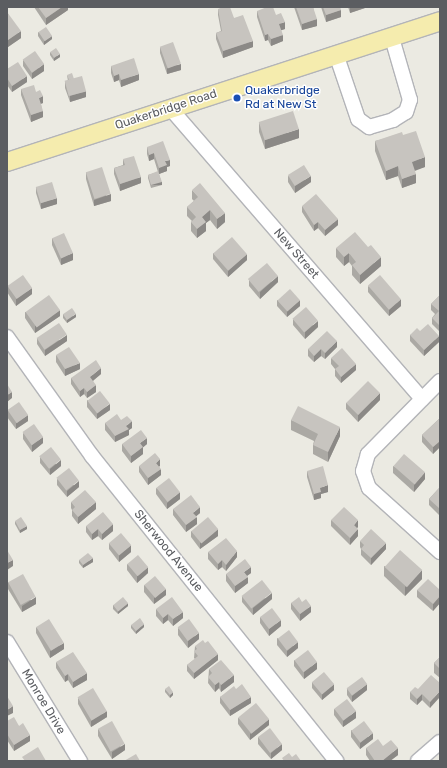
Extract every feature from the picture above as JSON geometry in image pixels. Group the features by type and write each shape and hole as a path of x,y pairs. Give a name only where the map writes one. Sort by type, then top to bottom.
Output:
{"main road":[{"name":"Quakerbridge Road","path":"7,162 336,54 392,38 440,21"}],"street":[{"path":"336,54 358,119 369,127 393,120 406,112 410,100 392,38"},
{"name":"New Street","path":"170,108 422,399"},
{"name":"Sherwood Avenue","path":"7,337 92,456 336,761"},
{"path":"440,381 368,454 363,471 369,488 440,552"},
{"name":"Monroe Drive","path":"7,642 80,761"},
{"path":"418,761 440,742"}],"building":[{"path":"38,7 62,7 46,18"},
{"path":"230,7 234,18 243,15 253,41 223,51 216,33 222,31 218,9"},
{"path":"267,7 273,7 276,15 281,13 285,22 279,24 283,35 271,39 268,34 265,35 257,11"},
{"path":"296,7 313,7 317,19 302,24"},
{"path":"323,7 340,7 341,10 326,15"},
{"path":"7,12 21,31 8,40 7,38"},
{"path":"46,27 52,36 45,41 39,32"},
{"path":"173,42 181,64 168,68 160,47"},
{"path":"56,48 60,54 54,58 50,52"},
{"path":"35,51 44,64 32,73 23,60"},
{"path":"134,58 139,74 121,80 119,74 114,76 111,66"},
{"path":"18,62 27,76 12,86 7,78 7,69"},
{"path":"72,73 74,79 69,80 67,75"},
{"path":"82,76 86,91 69,96 65,81"},
{"path":"34,85 36,92 40,90 43,96 39,98 43,111 31,115 21,89"},
{"path":"293,111 299,129 265,140 259,122"},
{"path":"416,131 425,157 412,162 416,174 402,179 398,166 386,171 375,141 402,132 403,135"},
{"path":"163,141 170,160 165,161 167,165 159,168 154,153 149,155 147,147"},
{"path":"134,156 141,177 120,184 114,168 125,165 123,159"},
{"path":"304,165 311,176 295,186 288,175"},
{"path":"102,167 111,194 94,199 86,172"},
{"path":"158,171 162,182 151,185 148,175"},
{"path":"52,182 57,198 41,203 36,187"},
{"path":"200,183 225,213 217,219 210,210 202,217 206,222 197,229 191,222 196,217 187,207 198,197 192,190"},
{"path":"316,194 338,219 325,230 318,222 314,225 302,206"},
{"path":"355,232 368,247 371,245 381,257 360,275 352,265 356,262 349,253 344,257 336,248"},
{"path":"64,233 73,253 61,258 52,238"},
{"path":"232,237 247,254 228,271 213,253"},
{"path":"267,263 278,276 259,292 248,279"},
{"path":"23,275 32,288 17,299 7,286"},
{"path":"380,275 401,299 389,310 368,285"},
{"path":"290,289 300,300 287,312 277,300"},
{"path":"49,295 60,310 37,327 26,312"},
{"path":"440,295 440,326 432,318 439,311 431,304"},
{"path":"306,307 318,321 304,332 292,319"},
{"path":"72,308 76,314 67,320 63,314"},
{"path":"59,323 67,335 44,350 37,338"},
{"path":"428,324 439,336 424,350 410,335 417,328 420,331"},
{"path":"327,331 337,341 325,353 321,349 314,356 308,349"},
{"path":"69,347 80,363 65,369 56,355"},
{"path":"342,348 356,364 341,377 335,369 339,366 331,358"},
{"path":"96,360 101,368 90,377 96,385 87,392 84,388 80,391 71,378"},
{"path":"368,381 380,393 358,415 346,403"},
{"path":"7,384 12,392 7,395"},
{"path":"100,391 110,404 97,413 87,401"},
{"path":"19,402 28,415 17,423 8,410"},
{"path":"298,406 340,427 328,452 313,445 318,434 291,420"},
{"path":"117,414 121,420 127,416 132,421 126,426 129,429 115,436 105,423"},
{"path":"440,418 440,441 433,447 422,435"},
{"path":"34,424 43,437 32,445 23,432"},
{"path":"141,430 147,438 140,443 143,447 131,456 122,444"},
{"path":"51,447 61,460 49,469 39,456"},
{"path":"155,453 160,459 156,463 161,469 148,478 139,466"},
{"path":"404,454 425,472 415,484 394,466"},
{"path":"323,466 328,485 320,488 321,492 314,494 307,471"},
{"path":"69,468 79,481 66,490 56,478"},
{"path":"169,478 180,492 167,502 156,488"},
{"path":"440,487 440,509 429,499"},
{"path":"85,490 96,502 78,517 72,510 75,507 71,502"},
{"path":"191,495 200,507 193,513 197,517 186,525 173,509"},
{"path":"344,507 358,520 354,525 358,529 350,538 331,520"},
{"path":"103,512 113,524 102,534 98,529 92,534 86,526"},
{"path":"21,517 27,526 20,530 15,521"},
{"path":"208,517 218,529 201,543 191,531"},
{"path":"371,529 386,543 371,558 361,549 364,545 360,541"},
{"path":"121,533 131,545 119,556 109,543"},
{"path":"226,538 237,551 226,565 222,560 218,564 208,552"},
{"path":"7,550 13,560 7,563"},
{"path":"400,550 422,570 407,587 385,567"},
{"path":"88,553 93,558 83,565 79,560"},
{"path":"138,555 148,567 138,576 127,564"},
{"path":"245,559 251,567 244,572 248,577 235,586 226,574"},
{"path":"23,574 36,597 21,605 8,582"},
{"path":"155,576 166,589 155,598 144,585"},
{"path":"428,579 440,590 440,596 433,604 417,590"},
{"path":"262,580 272,593 251,609 242,596"},
{"path":"123,597 128,603 118,611 113,605"},
{"path":"172,597 183,612 173,619 168,614 163,618 156,609"},
{"path":"299,597 302,602 306,599 311,606 300,614 291,603"},
{"path":"272,608 281,620 269,629 260,617"},
{"path":"140,618 144,624 136,631 131,625"},
{"path":"49,619 64,643 51,651 36,627"},
{"path":"189,619 199,633 188,641 178,627"},
{"path":"289,630 298,642 287,650 278,638"},
{"path":"203,640 205,643 208,641 218,654 194,673 187,665 198,656 194,651 197,649 195,646"},
{"path":"308,650 317,662 303,672 294,660"},
{"path":"73,652 87,673 73,682 68,674 65,676 56,662"},
{"path":"440,657 440,669 434,663"},
{"path":"221,660 234,675 221,685 219,682 215,685 208,677 212,673 209,669"},
{"path":"324,672 334,684 322,695 312,682"},
{"path":"431,675 440,683 440,691 430,702 422,694 417,699 410,692 415,687 418,689"},
{"path":"362,677 367,684 352,695 347,688"},
{"path":"242,684 251,697 230,710 220,697 234,686 236,689"},
{"path":"169,686 173,692 170,695 165,689"},
{"path":"93,688 107,711 91,720 78,697"},
{"path":"7,696 13,706 7,710"},
{"path":"347,699 356,711 343,721 334,709"},
{"path":"256,703 269,719 251,734 238,717"},
{"path":"14,717 19,726 23,723 30,735 14,745 7,734 7,721"},
{"path":"112,721 125,744 111,751 98,729"},
{"path":"364,721 373,733 360,743 351,731"},
{"path":"270,728 282,744 270,753 258,737"},
{"path":"378,739 383,746 391,740 398,748 382,761 375,761 366,748"},
{"path":"38,747 46,761 25,761 22,757"},
{"path":"289,753 292,757 296,754 301,761 284,761 282,758"},
{"path":"136,754 140,761 124,761"}],"place":[{"name":"Quakerbridge Rd at New St","path":"237,98"}]}
